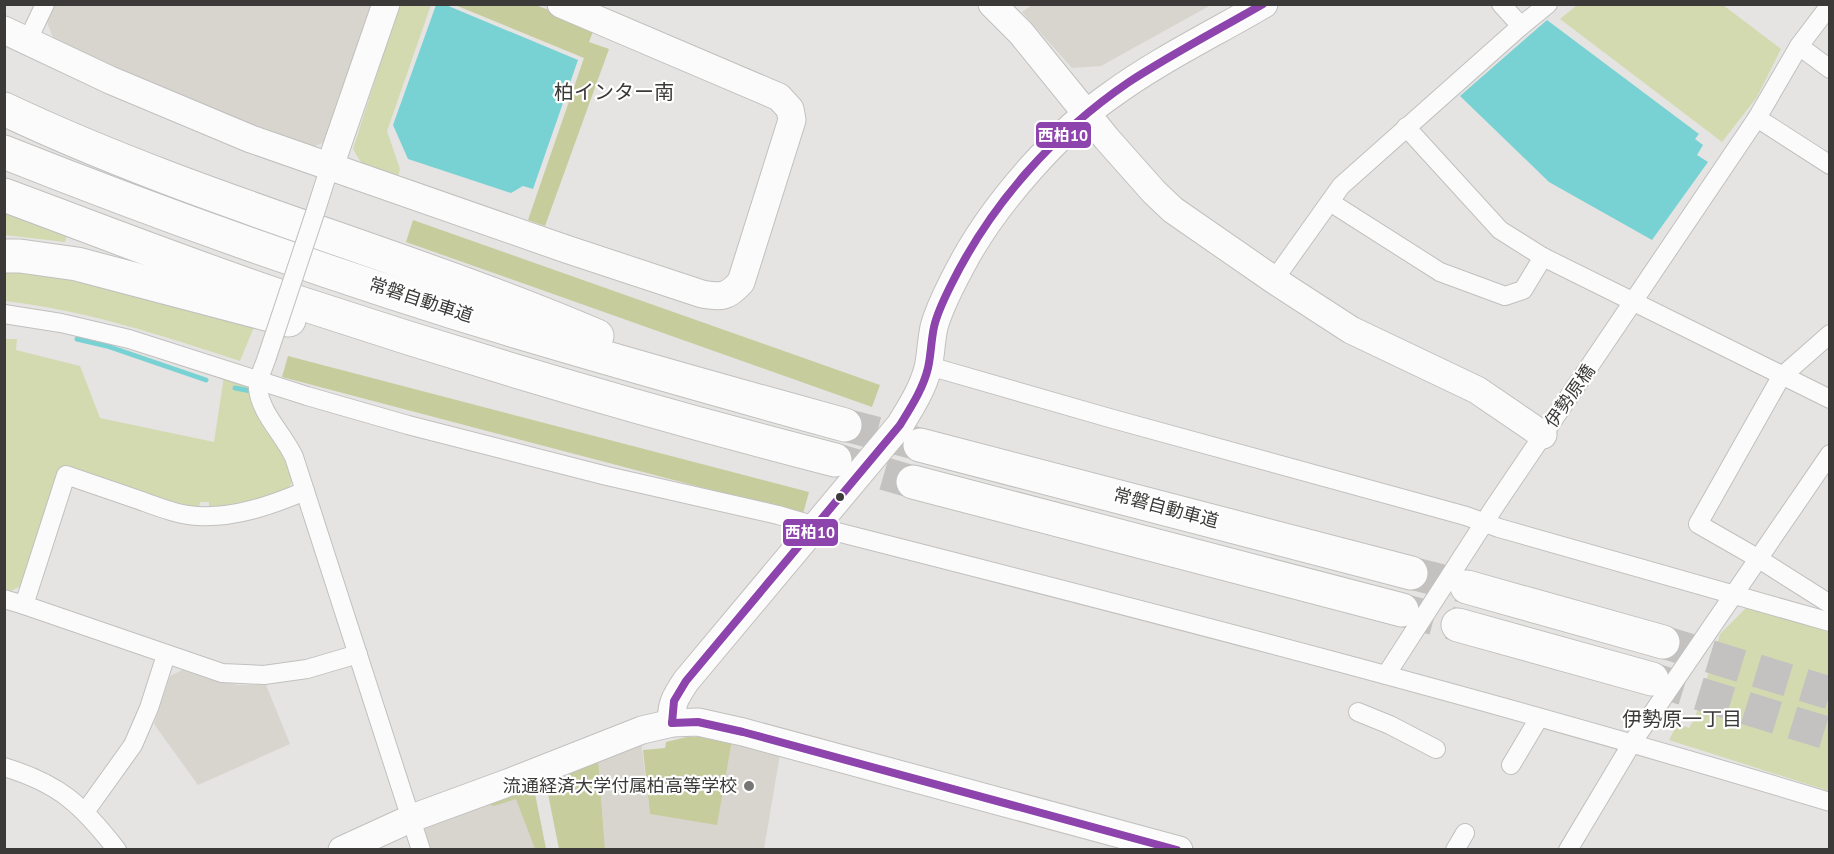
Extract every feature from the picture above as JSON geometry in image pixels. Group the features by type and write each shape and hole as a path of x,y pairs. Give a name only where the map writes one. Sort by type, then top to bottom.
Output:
{"highway":[{"path":"4,109 57,134 134,165 520,303 728,393"},
{"name":"常磐自動車道","path":"4,152 133,203 327,270 516,331 845,425"},
{"path":"4,195 302,304 562,386 835,460"},
{"path":"4,256 77,264 293,321 562,386"},
{"name":"常磐自動車道","path":"920,445 1412,573"},
{"path":"913,482 1402,610"},
{"path":"1467,587 1663,642"},
{"path":"1458,625 1652,679"}],"street":[{"path":"45,4 16,36 110,80 251,139 566,249 702,294 717,296 730,294 741,282 792,120 790,109 779,97 572,7"},
{"path":"386,4 330,166 259,380 258,389 263,404 294,457 421,849"},
{"path":"992,4 1021,33 1087,115 1154,192 1173,210 1351,330 1477,390 1543,435"},
{"path":"672,723 670,711 674,699 686,681 900,425 920,389 929,366 934,326 966,257 988,222 1023,178 1064,135 1110,96 1141,75 1264,4"},
{"path":"1501,4 1521,26"},
{"path":"1274,280 1341,186 1548,4"},
{"name":"伊勢原橋","path":"1386,675 1484,523 1757,118 1799,46 1830,5"},
{"path":"1799,46 1830,69"},
{"path":"1757,118 1830,165"},
{"path":"1406,127 1500,230 1544,257 1830,399"},
{"path":"1330,202 1440,272 1505,296 1523,290 1544,257"},
{"path":"4,314 61,323 129,339 408,424 607,476 778,515 815,527 1386,675 1632,743 1830,802"},
{"path":"1829,613 1759,559 1698,524 1781,376 1830,334"},
{"path":"929,366 1466,516 1734,594 1829,613"},
{"path":"1568,849 1632,743 1830,454"},
{"path":"24,605 66,475 164,509 195,516 217,516 248,510 273,504 305,491"},
{"path":"4,599 222,673 264,675 307,669 358,654"},
{"path":"85,812 133,745 149,708 166,655"},
{"path":"1358,712 1436,748"},
{"path":"1511,765 1539,718"},
{"path":"342,849 412,818 642,730 672,723 698,722 743,732 1114,841 1179,849"},
{"path":"4,767 50,784 65,794 85,812 117,849"},
{"path":"1455,849 1465,833"}],"shaded area":[{"path":"53,4 376,5 333,139 307,149 56,46 46,19"},
{"path":"1034,4 1211,5 1101,66 1072,68 1022,12"},
{"path":"182,670 209,679 239,685 266,685 290,744 198,785 154,724 170,676"},
{"name":"流通経済大学付属柏高等学校","path":"641,741 650,814 717,824 732,741 780,754 764,849 605,849 598,758"},
{"name":"流通経済大学付属柏高等学校","path":"533,784 546,849 427,849 420,825"}],"green space":[{"path":"399,5 431,5 387,131 400,169 398,177 365,169 353,149"},
{"path":"455,5 535,5 595,26 589,42 609,49 545,226 528,220 584,58"},
{"path":"1577,5 1723,5 1781,49 1757,97 1722,142 1560,19"},
{"path":"4,207 68,232 65,242 5,235"},
{"path":"413,220 880,385 872,407 406,242"},
{"path":"13,263 254,327 240,361 94,317 5,301 4,264"},
{"path":"5,339 17,339 16,350 80,366 100,418 214,442 224,376 247,385 255,396 293,479 288,490 252,503 209,508 209,502 200,502 199,508 62,466 23,585 11,591 5,589"},
{"path":"288,356 809,492 803,514 282,377"},
{"path":"1747,607 1829,632 1829,791 1669,740 1678,723 1689,728 1695,718 1720,634"},
{"path":"687,737 708,737 732,741 717,825 650,814 643,750 665,748 666,742"},
{"path":"598,758 605,849 559,849 545,779"},
{"path":"533,784 546,849 535,849 516,799 494,806 488,804"}],"water":[{"path":"436,5 446,5 578,60 533,189 523,186 511,193 408,159 393,125"},
{"path":"1547,20 1699,134 1695,139 1703,145 1697,155 1708,162 1652,240 1549,182 1460,96"}],"waterway":[{"path":"77,339 107,346 206,380"},
{"path":"235,388 251,391"}],"tunnel":[{"path":"845,425 919,444"},
{"path":"837,460 913,482"},
{"path":"1411,573 1467,587"},
{"path":"1402,610 1458,625"},
{"path":"1663,642 1830,693"},
{"path":"1652,679 1830,734"}],"transit line":[{"name":"西柏10","path":"672,723 674,701 686,681 900,425 926,376 937,316 951,285 985,226 1027,172 1075,124 1129,82 1263,4"},
{"name":"西柏10","path":"672,723 698,722 743,732 1177,850"}],"place":[{"name":"流通経済大学付属柏高等学校","path":"749,786"}],"district":[{"name":"柏インター南","path":"614,92"},
{"name":"伊勢原一丁目","path":"1682,719"}]}
